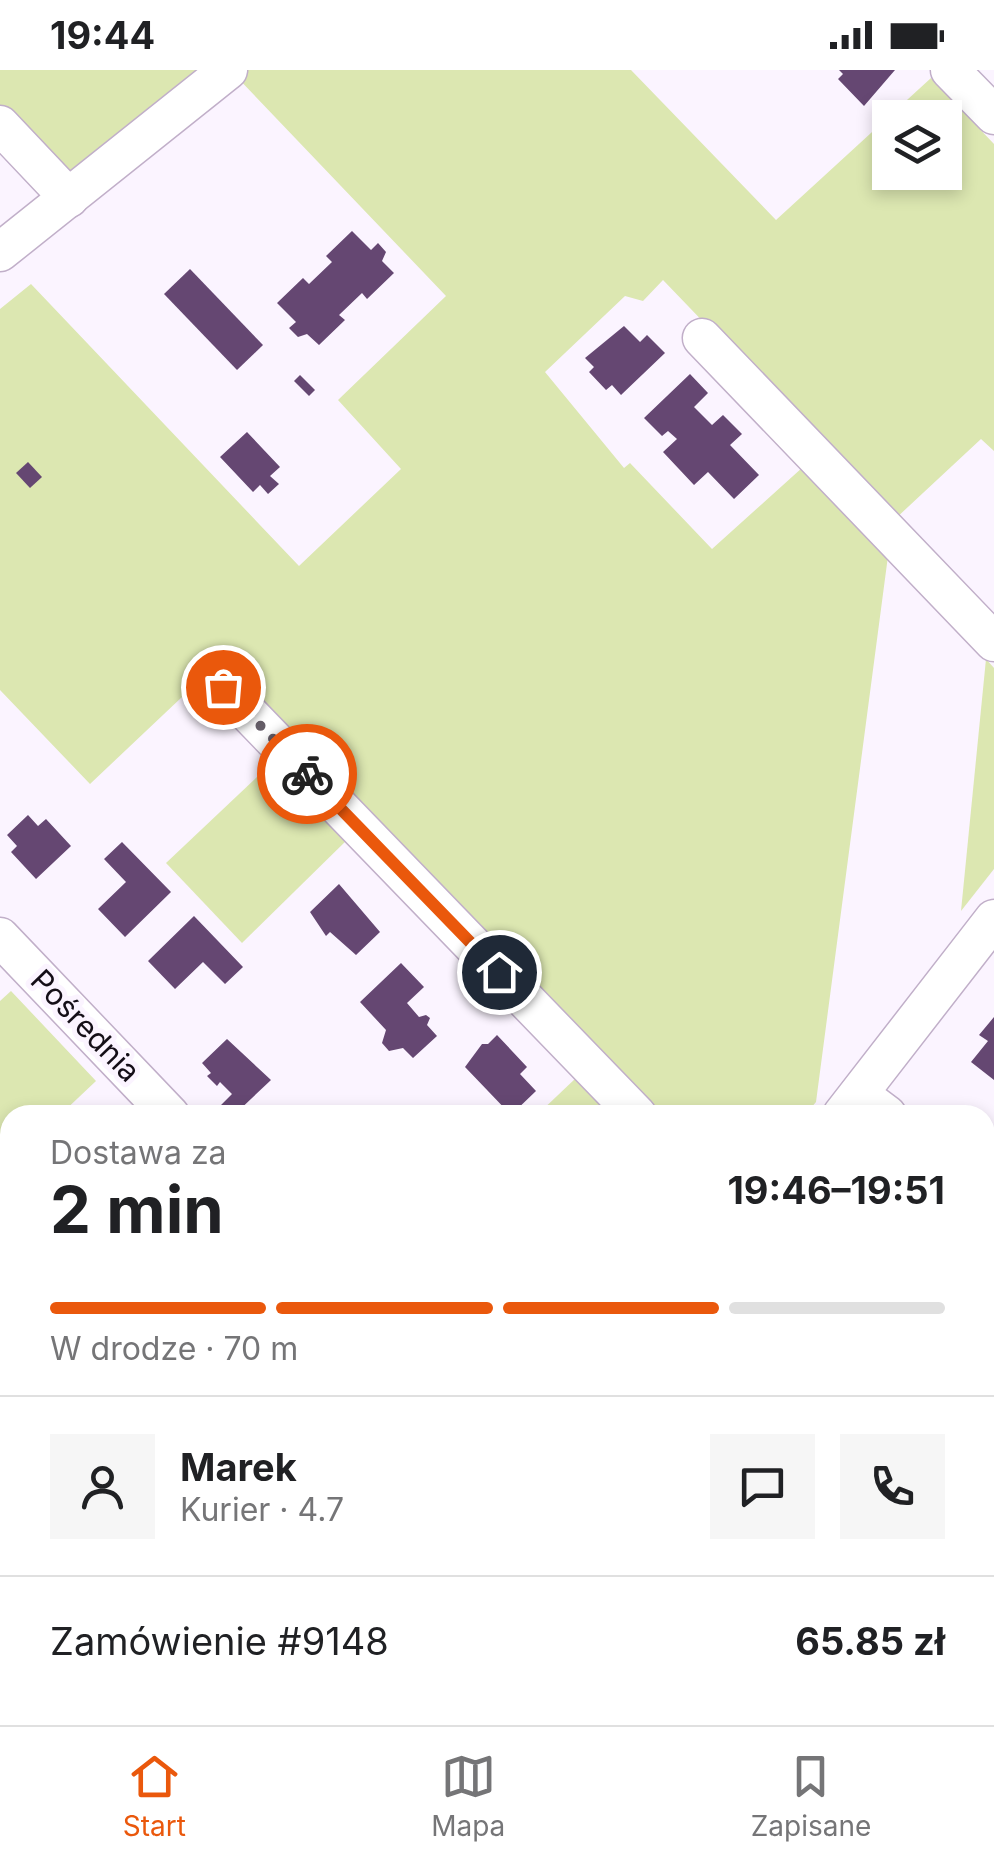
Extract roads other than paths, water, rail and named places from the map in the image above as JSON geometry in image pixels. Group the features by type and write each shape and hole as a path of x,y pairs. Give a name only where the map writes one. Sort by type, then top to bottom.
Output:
{"street":[{"path":"0,252 228,70"},
{"path":"950,70 994,115"},
{"path":"0,125 70,198"},
{"path":"702,338 994,642"},
{"path":"223,687 627,1105"},
{"path":"865,1105 994,919"},
{"name":"Pośrednia","path":"0,937 160,1105"}]}
